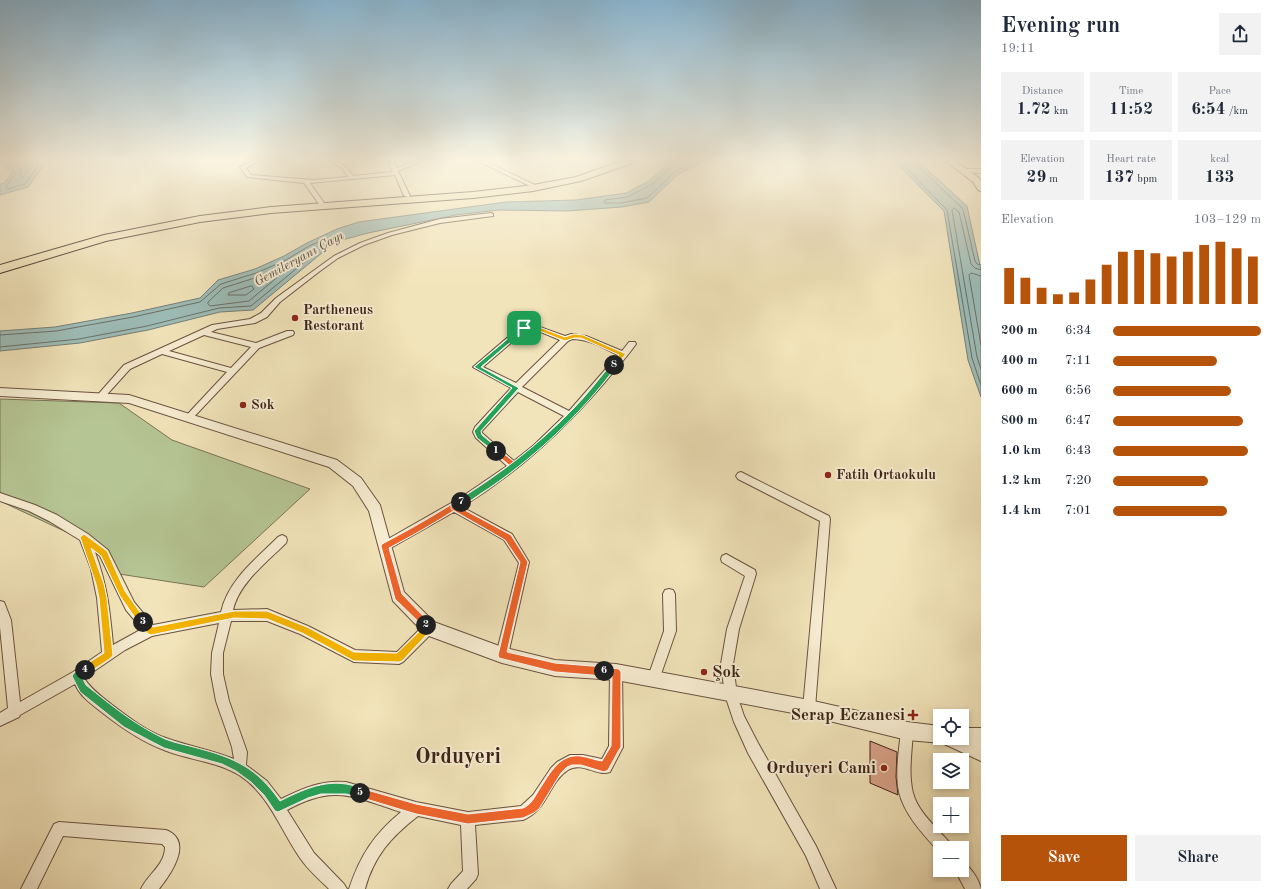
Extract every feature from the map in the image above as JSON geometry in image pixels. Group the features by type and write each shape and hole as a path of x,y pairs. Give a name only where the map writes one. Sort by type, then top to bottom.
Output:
{"highway":[{"path":"0,264 107,234 171,221 224,212 327,202"},
{"path":"0,269 104,238 200,219 272,210 372,202"}],"street":[{"path":"99,398 128,367 202,332 216,327 252,321 264,315 278,300 318,270 336,257 362,244 390,234 440,221 491,215"},
{"path":"565,339 537,328 524,328 477,367 570,415"},
{"path":"202,332 256,346"},
{"path":"188,418 256,346 290,333"},
{"path":"513,465 479,436 477,432 478,429 516,388 565,339 574,336 581,337 623,354"},
{"path":"385,546 418,529 484,488 537,447 570,415 632,344"},
{"path":"160,351 233,371"},
{"path":"0,392 129,399 333,463 357,482 375,509 398,596 429,628 502,655 555,668 616,672 809,708 907,731 933,734"},
{"path":"741,476 825,519 809,708"},
{"path":"0,497 46,515 84,537 104,553 130,606 151,631"},
{"path":"453,507 508,537 524,562 502,655"},
{"path":"84,537 96,569 102,591 108,655"},
{"path":"239,767 241,756 230,726 218,680 216,668 217,655 224,628 225,616 232,596 239,585 282,540"},
{"path":"726,559 751,574 733,629 727,664 731,694 738,718 811,851 828,889"},
{"path":"653,680 670,631 669,594"},
{"path":"0,606 6,620 14,712"},
{"path":"0,720 77,676 131,641 151,631 225,616 267,615 304,630 354,656 399,658 429,628"},
{"path":"278,807 307,793 334,788 346,789 416,809 468,819 523,813 536,805 558,770 564,764 572,761 581,761 604,767 616,747 616,672"},
{"path":"77,676 83,688 93,698 127,723 145,734 164,744 223,760 239,767 255,778 268,792 294,837 307,855 339,889"},
{"path":"907,731 905,784 908,797 922,822 939,841"},
{"path":"969,737 981,737"},
{"path":"965,745 981,752"},
{"path":"357,889 362,871 375,848 392,828 416,809"},
{"path":"456,889 471,874 468,819"},
{"path":"28,889 59,829 166,837 172,844 172,854 170,860 149,889"},
{"path":"966,877 974,889"}],"green space":[{"path":"0,399 119,403 172,440 310,489 204,587 119,574 105,550 0,501"}],"water":[{"name":"Gemileryanı Çayı","path":"502,202 646,202 622,207 567,211 499,210 456,215 368,233 335,242 253,310 220,312 148,330 80,343 0,351 0,331 55,327 132,313 200,298 218,280 255,269 337,229 359,222"},
{"path":"935,202 963,202 967,206 981,270 981,397 968,360 944,211"}],"building":[{"name":"Orduyeri Cami","path":"870,741 897,752 896,777 898,795 870,783"}],"place":[{"name":"Partheneus Restorant","path":"295,318"},
{"name":"Sok","path":"243,405"},
{"name":"Fatih Ortaokulu","path":"828,475"},
{"name":"Şok","path":"704,672"},
{"name":"Serap Eczanesi","path":"913,715"},
{"name":"Orduyeri Cami","path":"884,768"}],"district":[{"name":"Orduyeri","path":"458,757"}],"route":[{"path":"524,328 477,367 516,388 478,429 477,432 479,436 513,465 484,488 453,507 418,529 385,546 398,596 429,628 399,658 354,656 304,630 267,615 234,614 151,631 130,606 104,553 84,537 96,569 103,598 108,655 77,676 83,688 93,698 127,723 164,744 223,760 239,767 255,778 268,792 278,807 307,793 321,789 334,788 346,789 416,809 468,819 500,816 523,813 530,810 536,805 558,770 564,764 572,761 581,761 604,767 616,747 616,672 555,668 502,655 524,562 508,537 453,507 484,488 537,447 575,411 623,354 578,336 565,339 534,327 524,328"}]}
